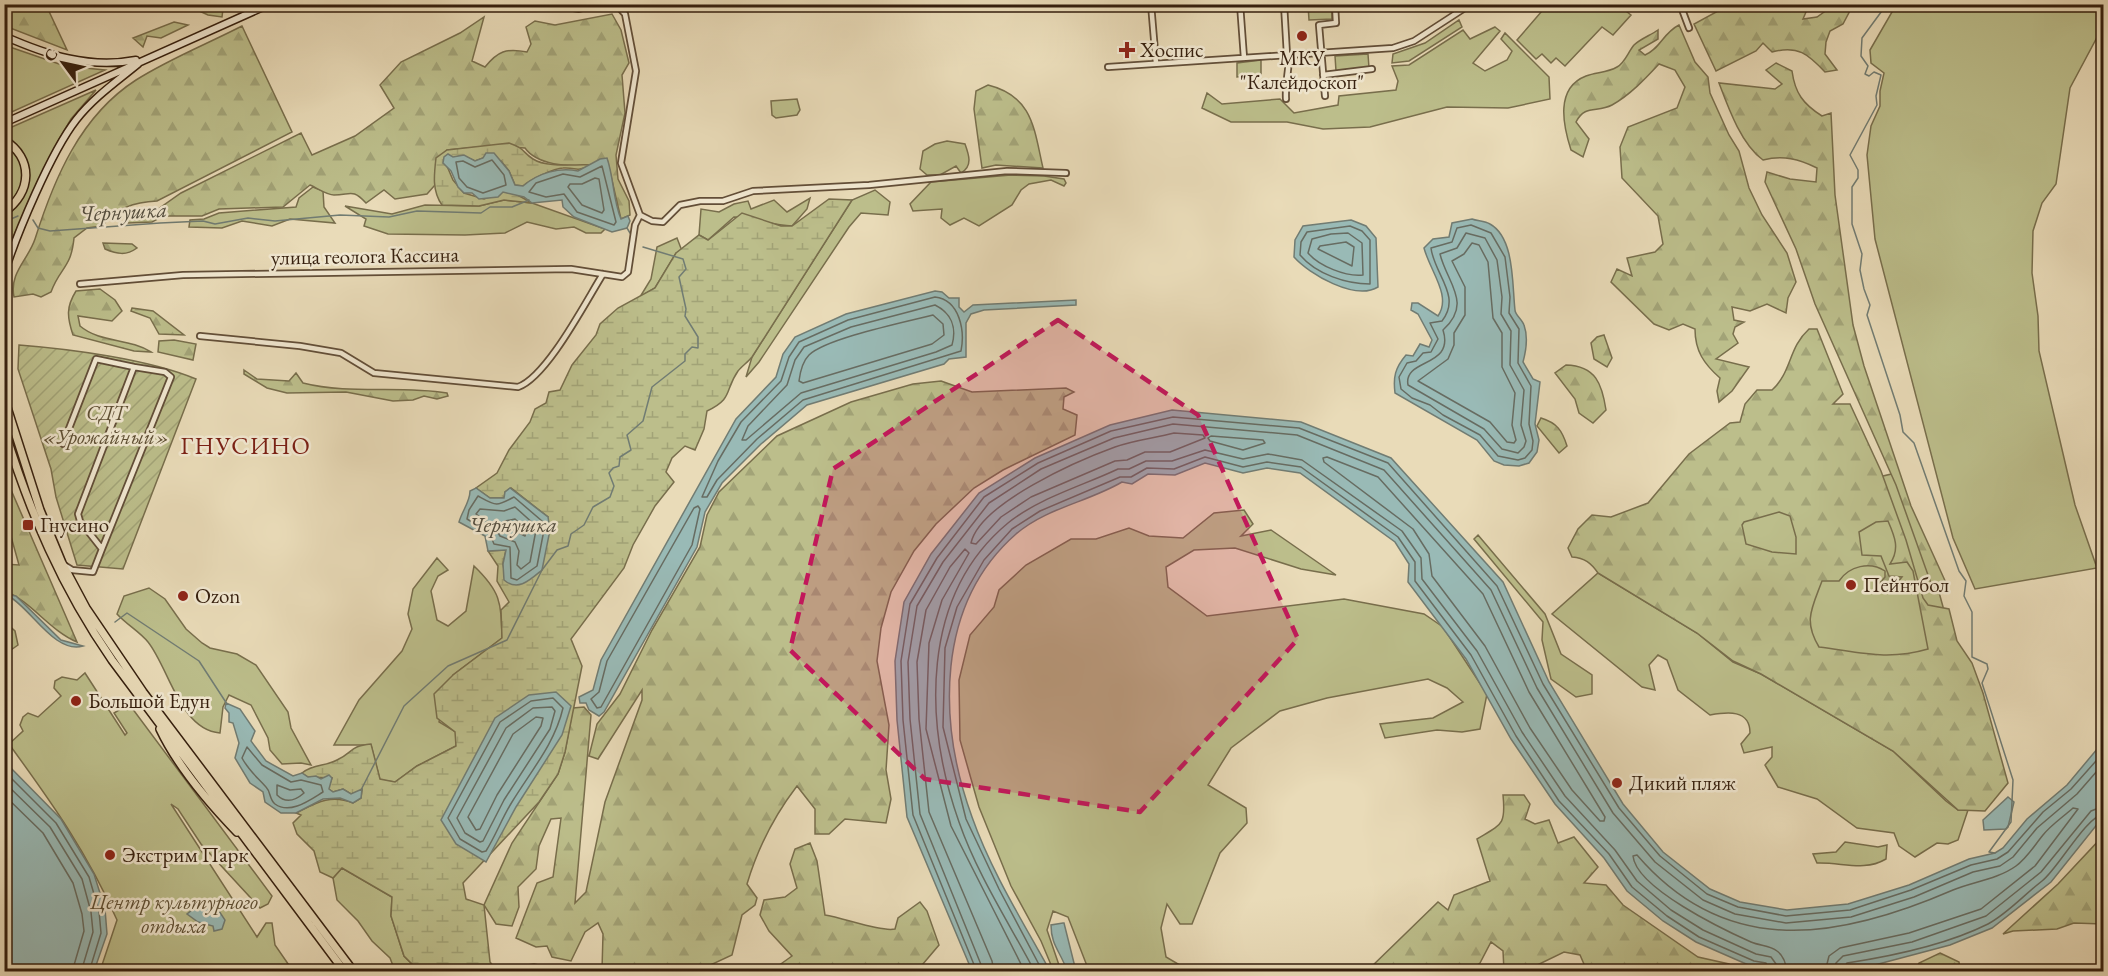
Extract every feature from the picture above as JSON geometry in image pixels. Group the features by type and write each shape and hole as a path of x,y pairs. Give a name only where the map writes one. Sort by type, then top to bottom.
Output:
{"highway":[{"path":"4,140 20,152 27,168 23,191 4,212"},
{"path":"4,397 31,485 62,563 86,608 117,656 354,972"},
{"path":"4,429 32,513 64,582 95,635 345,972"}],"main road":[{"path":"4,123 270,4"},
{"path":"4,36 42,52 76,61 104,64 145,58"},
{"path":"4,274 27,217 68,132 90,104 145,58"}],"street":[{"path":"550,4 579,9 598,4"},
{"path":"616,4 625,14 636,71 621,163 640,215 652,221 663,222 680,205 700,201 723,201 753,191 869,185 1007,171 1066,173"},
{"path":"1151,4 1156,63"},
{"path":"1240,4 1244,58"},
{"path":"1284,4 1289,73 1285,79 1286,99"},
{"path":"1325,96 1319,25 1336,23 1335,4"},
{"path":"1107,67 1393,48 1414,41 1471,4"},
{"path":"1680,4 1689,28"},
{"path":"1323,75 1372,69"},
{"name":"улица геолога Кассина","path":"80,284 194,275 571,269 622,277 628,272 635,225 640,215"},
{"path":"200,336 300,346 341,353 374,373 518,387 532,380 549,359 603,274"},
{"path":"62,563 72,570 93,572 171,377 165,372 96,359 63,444"},
{"path":"102,549 80,521 78,513 134,367"}],"highlighted area":[{"path":"1058,320 1198,415 1298,639 1140,812 925,779 790,650 833,469"}],"green space":[{"path":"202,4 216,5 223,9 222,17 208,15 197,10"},
{"path":"1548,4 1618,5 1631,15 1613,35 1602,27 1565,66 1556,58 1551,63 1542,54 1536,59 1517,40"},
{"path":"4,5 46,5 67,50 5,26"},
{"path":"1308,5 1332,5 1332,19 1309,20"},
{"path":"1729,5 1809,5 1803,19 1817,17 1834,5 1853,5 1843,24 1830,31 1826,42 1825,54 1837,70 1825,72 1802,53 1789,50 1772,52 1763,43 1756,51 1716,71 1694,24"},
{"path":"1896,5 2103,5 2103,26 2070,88 2056,184 2042,203 2033,231 2032,273 2038,316 2039,351 2075,505 2097,568 1975,589 1953,538 1875,239 1867,155 1871,126 1880,106 1880,91 1884,73 1871,63 1870,50"},
{"path":"612,14 621,30 629,63 622,75 625,113 616,155 618,179 629,201 630,215 621,219 607,159 589,165 554,164 537,158 525,148 491,146 447,150 435,171 435,185 427,194 395,199 384,190 366,203 351,193 331,195 310,185 283,207 219,209 202,216 163,216 152,222 128,223 126,216 151,214 181,193 301,133 312,155 355,136 394,108 380,85 401,62 460,33 484,17 472,61 485,67 494,57 503,52 513,50 527,52 531,44 526,27 535,21 555,25"},
{"path":"1459,20 1462,27 1409,61 1392,63 1393,54 1425,43"},
{"path":"174,22 188,25 161,38 147,36 143,47 133,38"},
{"path":"1679,25 1695,62 1708,77 1710,93 1739,151 1749,188 1762,215 1787,253 1796,282 1788,298 1786,313 1767,304 1750,311 1732,307 1734,320 1744,322 1735,327 1733,334 1738,343 1716,359 1749,367 1732,391 1719,402 1717,391 1720,378 1709,368 1702,356 1697,344 1695,329 1683,324 1669,330 1654,324 1611,282 1617,269 1632,276 1627,258 1655,252 1663,244 1658,216 1622,178 1620,147 1628,127 1677,108 1685,87 1675,70 1659,64 1619,101 1607,107 1583,113 1576,122 1589,139 1583,157 1571,150 1564,119 1566,98 1569,89 1576,82 1586,76 1617,67 1634,45 1658,30 1658,39 1639,50 1645,55"},
{"path":"242,26 292,132 157,201 126,207 119,210 102,226 87,228 74,238 68,262 51,292 41,297 33,294 14,297 14,281 32,247 61,172 84,130 99,112 116,95 149,72"},
{"path":"1495,27 1500,31 1473,63 1485,71 1507,60 1512,51 1501,39 1505,33 1549,77 1550,99 1508,108 1447,107 1370,127 1323,129 1287,122 1231,122 1202,108 1207,93 1222,104 1280,99 1294,113 1338,105 1339,96 1396,90 1398,81 1392,66 1409,65 1463,30 1470,39"},
{"path":"4,45 65,66 105,70 5,115 10,91 5,67"},
{"path":"1368,54 1369,68 1336,71 1335,56"},
{"path":"1261,60 1261,75 1237,77 1237,63"},
{"path":"1776,63 1792,71 1798,92 1810,107 1822,116 1831,113 1835,195 1853,325 1864,366 1911,506 1947,585 1940,593 1933,589 1896,485 1815,304 1796,249 1765,182 1767,172 1790,179 1816,182 1817,168 1791,159 1763,160 1748,145 1742,135 1719,83 1775,89 1782,84 1766,70"},
{"path":"988,85 1003,90 1023,106 1034,128 1043,168 996,165 982,168 974,109 976,91"},
{"path":"96,90 71,119 58,141 5,254 5,216 22,198 29,176 23,155 5,138 5,130"},
{"path":"797,99 800,110 797,115 776,118 772,115 771,101"},
{"path":"947,141 965,144 969,164 961,173 956,166 940,175 927,175 920,169 923,151 935,144"},
{"path":"5,143 19,160 23,176 18,192 5,209"},
{"path":"509,143 530,157 546,164 591,165 579,169 554,170 523,186 515,185 509,171 501,161 483,158 475,161 466,157 456,157 447,166 453,180 464,193 484,199 503,192 514,193 532,203 504,200 479,206 442,205 435,188 436,158 447,150"},
{"path":"1011,175 1044,176 1064,179 1066,183 1064,186 1051,180 1029,184 1021,190 1012,205 979,226 964,218 950,225 941,218 942,209 913,211 910,204 931,182"},
{"path":"313,187 323,191 324,207 335,223 290,219 272,226 242,221 222,228 189,227 190,220 204,219 219,213 296,207 299,198"},
{"path":"875,190 890,202 888,215 861,213 849,227 759,362 746,377 752,357 852,200"},
{"path":"810,198 807,209 792,226 734,217 708,240 699,235 701,209 719,212 734,204 748,201 751,209 774,200 787,212"},
{"path":"829,199 852,200 752,357 738,371 725,398 707,411 704,429 695,450 685,446 672,458 666,472 674,482 655,506 633,545 624,568 571,639 582,666 565,752 558,774 539,802 463,883 466,899 484,905 490,962 497,971 419,971 404,956 391,916 392,897 342,868 333,878 320,872 314,851 297,834 293,823 301,815 296,813 310,806 337,799 353,803 361,798 362,790 351,794 343,789 333,792 328,789 332,778 308,777 302,773 333,762 359,746 371,744 380,779 395,782 417,766 456,746 455,732 437,718 434,694 453,675 502,638 501,610 509,602 497,581 498,566 488,551 506,550 503,564 505,575 548,517 511,488 505,492 504,498 490,498 476,488 497,473 509,450 530,422 535,409 546,403 549,392 560,390 572,365 596,335 600,324 618,308 655,288 676,253 699,235 708,240 742,213 781,226 792,226"},
{"path":"504,200 532,203 605,229 601,233 586,233 574,227 556,229 527,222 505,233 388,234 364,226 366,219 345,206 392,214 425,205 479,206"},
{"path":"677,238 682,251 676,253 655,288 640,297 651,279 657,247"},
{"path":"103,243 132,244 137,248 125,253 117,253 105,249"},
{"path":"100,289 115,300 122,311 112,321 78,316 80,326 96,335 133,344 151,352 134,351 73,335 68,312 76,291"},
{"path":"132,308 153,311 184,335 159,334 150,318 131,311"},
{"path":"1809,329 1817,329 1843,394 1833,404 1850,404 1881,471 1906,540 1923,598 1928,605 1949,609 1957,641 1972,663 1983,693 2008,783 1985,811 1958,810 1893,751 1761,674 1733,661 1697,633 1598,573 1587,562 1572,557 1568,548 1578,529 1592,515 1611,517 1648,503 1689,454 1730,423 1740,422 1745,404 1757,390 1772,390 1778,383 1802,336","holes":["1779,512 1790,516 1796,537 1796,554 1772,552 1746,544 1742,525 1744,522","1888,521 1896,548 1890,564 1907,562 1913,571 1928,649 1913,653 1886,655 1819,647 1810,622 1812,607 1822,581 1839,581 1848,572 1866,566 1885,571 1885,577 1880,583 1893,588 1902,577 1889,576 1881,556 1862,555 1859,532 1876,522"]},
{"path":"1604,335 1612,358 1607,367 1594,359 1591,343 1597,337"},
{"path":"174,340 196,344 193,360 158,352 159,341"},
{"name":"СДТ «Урожайный»","path":"19,345 85,352 132,361 196,379 123,569 77,565 56,497 51,469 18,369"},
{"path":"1566,365 1584,369 1596,378 1606,410 1593,423 1579,413 1575,399 1555,373"},
{"path":"244,370 257,379 289,381 296,373 303,383 321,387 429,391 447,393 448,396 437,399 424,396 413,400 393,401 346,392 287,393 267,388 244,374"},
{"path":"941,381 972,392 1066,388 1074,392 1064,397 1063,409 1077,415 1075,435 1003,470 974,488 936,524 914,551 891,592 881,628 877,661 889,725 886,770 891,799 886,823 845,819 829,834 815,834 815,809 797,786 774,820 756,857 747,884 757,898 755,905 742,915 732,955 706,967 704,971 602,970 603,934 598,923 585,932 571,961 552,957 547,946 536,947 516,938 537,883 553,877 561,818 551,819 539,846 536,869 518,887 519,907 512,926 496,924 484,905 512,843 558,774 565,752 573,708 584,707 591,715 575,903 586,892 605,802 642,700 642,690 598,759 589,756 597,724 620,694 652,630 700,547 707,515 719,492 777,436 851,402 913,384"},
{"path":"1541,418 1555,425 1563,436 1567,446 1559,453 1537,426"},
{"path":"1896,473 1931,563 1977,731 1817,656 1739,549 1733,511"},
{"path":"5,476 77,642 58,631 24,602 5,591 4,564 19,565 5,515"},
{"path":"1244,510 1253,524 1241,536 1271,530 1336,575 1301,569 1235,548 1194,550 1166,567 1168,587 1207,616 1344,599 1424,614 1443,627 1487,694 1480,729 1462,732 1437,730 1385,738 1380,724 1433,718 1463,702 1447,688 1428,679 1327,698 1280,711 1231,748 1208,785 1246,808 1247,823 1220,853 1192,924 1180,924 1167,904 1161,928 1166,957 1190,971 1089,971 1068,917 1053,911 1047,930 1061,971 1054,972 1041,941 1011,886 979,807 960,740 959,680 970,635 994,607 999,590 1026,565 1071,539 1096,539 1129,528 1149,536 1183,538 1214,513"},
{"path":"1478,535 1545,614 1561,654 1592,675 1592,694 1576,697 1551,679 1542,640 1543,622 1474,539"},
{"path":"437,558 448,570 438,576 431,591 437,620 448,626 466,611 474,566 490,583 498,598 502,638 453,675 439,722 456,732 456,746 417,766 395,782 380,780 371,745 334,745 359,700 402,651 412,629 408,614 413,589"},
{"path":"1598,573 1697,633 1733,662 1761,674 1893,751 1946,801 1958,810 1968,810 1958,840 1948,844 1937,843 1915,857 1899,846 1894,833 1857,828 1817,799 1778,787 1765,765 1772,757 1772,747 1744,753 1741,744 1750,733 1746,720 1742,716 1730,713 1710,715 1678,690 1667,660 1658,655 1649,665 1655,690 1642,687 1552,614"},
{"path":"149,588 165,599 186,629 202,643 210,648 237,654 256,665 288,712 291,728 311,765 282,764 270,750 268,738 251,705 229,695 223,707 220,733 206,729 195,721 185,710 148,642 117,614 124,596"},
{"path":"5,622 15,631 18,645 5,654"},
{"name":"Центр культурного отдыха","path":"85,673 125,735 127,733 114,713 129,704 272,896 268,904 260,908 201,844 178,809 171,804 257,937 266,923 272,923 275,945 293,971 100,971 117,920 94,872 68,829 9,744 23,731 20,725 23,717 28,713 38,717 61,696 54,688 55,681 62,677 77,680"},
{"path":"1503,795 1524,795 1530,804 1525,819 1535,824 1549,820 1558,843 1574,837 1598,867 1584,883 1606,885 1623,905 1698,957 1729,964 1733,971 1587,971 1580,955 1564,952 1525,971 1504,971 1503,951 1491,942 1480,963 1469,971 1367,971 1438,902 1448,910 1454,895 1490,881 1477,839 1497,826 1503,818"},
{"path":"2103,836 2103,924 2074,923 2057,929 2013,931 2003,934 2058,884"},
{"path":"1845,842 1878,847 1887,845 1886,859 1861,866 1817,863 1813,854 1836,852"},
{"path":"810,843 817,861 825,915 872,927 895,929 898,918 920,902 927,911 939,945 917,971 771,971 792,956 769,931 760,915 764,900 785,897 797,888 790,864 795,849"},
{"path":"342,868 392,897 391,916 404,956 419,971 395,971 390,958 372,941 358,921 337,900 333,878"},
{"path":"1940,953 1959,962 1960,971 1914,971 1919,963"},
{"path":"534,964 568,971 511,971 513,967"}],"water":[{"path":"486,153 494,153 509,171 515,185 523,186 549,172 578,171 600,159 607,158 618,212 621,219 628,216 630,221 627,228 612,232 574,217 563,207 562,200 532,203 524,197 503,192 498,197 479,199 472,193 464,193 458,187 451,171 443,163 444,157 448,154 453,157 464,155 475,161 483,158"},
{"path":"1472,219 1490,224 1504,240 1511,263 1515,312 1523,323 1526,334 1523,362 1533,379 1540,382 1535,424 1539,440 1537,452 1529,463 1519,466 1504,465 1494,461 1477,440 1395,393 1394,382 1402,360 1406,355 1413,356 1420,344 1429,347 1432,340 1418,314 1411,310 1412,303 1418,303 1438,316 1442,308 1441,292 1424,248 1433,239 1449,237 1452,223"},
{"path":"1351,220 1366,226 1376,238 1378,287 1357,291 1333,284 1310,271 1294,257 1295,240 1303,226"},
{"path":"935,291 942,292 949,298 959,298 959,307 964,312 973,305 1076,300 1076,305 984,310 971,314 966,323 966,357 949,359 944,364 807,405 761,444 722,483 705,512 697,547 604,712 599,716 589,710 586,703 580,703 579,697 593,690 601,660 736,419 776,377 783,354 795,337 846,314"},
{"path":"1172,410 1301,422 1391,458 1503,582 1549,682 1623,804 1663,852 1710,889 1740,902 1787,910 1848,904 1909,885 1969,859 1995,853 2003,848 2027,819 2067,785 2103,742 2103,817 2051,882 1992,928 1950,945 1871,966 1825,972 1787,972 1753,967 1696,942 1663,921 1627,891 1604,858 1555,804 1511,739 1466,659 1408,582 1409,564 1395,542 1300,473 1267,468 1243,473 1205,463 1175,475 1148,474 1132,484 1122,482 1040,518 1016,534 989,563 970,595 958,630 951,667 950,705 953,743 961,781 988,857 1050,971 972,971 907,817 897,720 895,661 904,602 931,554 979,493 1035,458 1110,425"},
{"name":"Чернушка","path":"476,488 490,498 504,498 505,492 510,488 548,517 550,530 542,570 524,583 514,585 504,580 503,564 506,550 488,551 485,536 459,522 470,491"},
{"path":"4,594 16,596 61,640 83,646 73,647 63,644 18,603 10,597 5,599"},
{"path":"556,692 571,706 562,735 516,807 486,862 456,844 441,820 495,718 529,695"},
{"path":"226,703 240,709 255,731 251,741 266,761 293,776 302,773 308,777 316,776 321,779 329,775 332,778 329,789 333,792 343,789 351,794 362,789 361,798 353,803 340,798 323,799 296,813 281,813 265,802 263,792 250,783 235,758 239,743 233,723 229,722"},
{"path":"5,762 61,819 94,874 105,909 107,934 94,971 5,971"},
{"path":"2008,797 2014,802 2008,827 1984,830 1983,820"},
{"path":"215,905 225,920 222,929 214,931 213,926 198,922 187,914 196,907"},
{"path":"1064,923 1076,971 1067,971 1051,932 1051,925"}],"waterway":[{"path":"1887,4 1862,38 1861,56 1868,66 1865,74 1869,76 1874,72 1881,75 1876,96 1877,105 1850,155 1858,170 1858,178 1852,187 1852,224 1862,254 1860,270 1870,305 1867,315 1900,415 1903,432 1914,443 1959,571 1966,581 1964,596 1972,612 1972,657 1987,664 1988,669 1982,683 2013,780 2011,822 1989,852 1995,853"},
{"name":"Чернушка","path":"33,220 38,228 50,231 203,221 215,224 248,218 275,221 340,215 389,217 417,211 481,213 490,207 512,207 529,200"},
{"path":"4,222 18,216"},
{"name":"Чернушка","path":"627,228 630,233"},
{"name":"Чернушка","path":"361,790 404,706 448,666 507,640 542,570 557,550 568,546 571,534 584,525 593,507 610,497 614,486 609,473 613,468 619,466 620,457 631,450 627,435 643,421 652,387 685,361 685,354 692,347 698,348 698,337 685,316 686,309 679,277 686,269 683,259 643,247"},
{"name":"Чернушка","path":"115,622 127,613 199,661 227,704"}],"place":[{"name":"МКУ \"Калейдоскоп\"","path":"1302,36"},
{"name":"Хоспис","path":"1127,50"},
{"name":"Гнусино","path":"28,525"},
{"name":"Пейнтбол","path":"1851,585"},
{"name":"Ozon","path":"183,596"},
{"name":"Большой Едун","path":"76,701"},
{"name":"Дикий пляж","path":"1617,783"},
{"name":"Экстрим Парк","path":"110,855"}],"district":[{"name":"ГНУСИНО","path":"246,446"}]}
